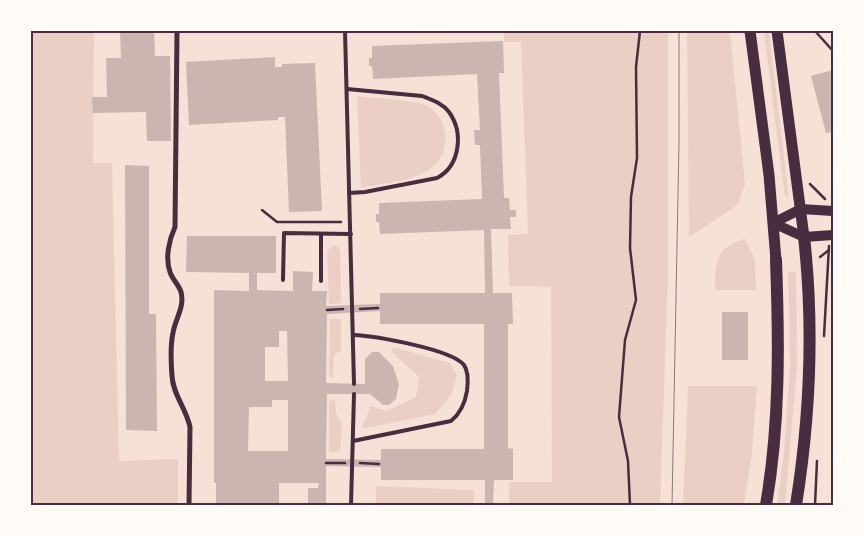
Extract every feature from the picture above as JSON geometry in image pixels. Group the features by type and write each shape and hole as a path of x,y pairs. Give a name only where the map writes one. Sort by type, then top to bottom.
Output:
{"highway":[{"path":"796,505 808,386 808,283 804,238"},
{"path":"766,505 778,394 776,260"}],"main road":[{"path":"750,31 776,260"},
{"path":"777,31 804,238"},
{"path":"773,223 801,209 833,211"},
{"path":"773,223 804,238 833,236"}],"street":[{"path":"177,31 175,227 169,242 168,263 169,271 181,292 181,309 172,334 172,376 173,389 188,418 190,427 189,505"}],"lane":[{"path":"345,31 354,384"},
{"path":"347,89 422,96 433,100 449,113 458,140 452,164 444,174 436,178 365,192 349,193"},
{"path":"283,280 284,233 351,234"},
{"path":"321,234 321,281"},
{"path":"353,336 385,339 454,357 465,367 468,381 464,404 456,417 451,421 353,441"},
{"path":"351,505 354,394"}],"path":[{"path":"630,505 628,461 619,417 625,340 636,300 630,248 631,206 637,158 636,67 640,31"},
{"path":"816,31 833,51"},
{"path":"262,210 277,222 350,222"}],"shaded area":[{"path":"31,31 94,31 93,163 112,163 119,461 178,459 178,505 31,505"},
{"path":"504,31 668,31 668,276 660,505 509,505 509,482 552,482 551,287 509,286 508,235 528,234 521,42 504,42"},
{"path":"687,31 730,31 745,184 737,205 689,237"},
{"path":"764,31 769,31 789,198 785,195 784,190"},
{"path":"357,96 410,101 425,105 436,112 445,132 444,148 439,160 430,169 405,180 361,188"},
{"path":"745,239 755,260 756,290 715,290 719,257 728,246"},
{"path":"333,245 339,247 340,251 341,303 329,304 327,252"},
{"path":"788,272 796,272 797,367 785,505 777,505 784,452 790,365"},
{"path":"330,319 341,319 341,351 334,355 333,378 329,377"},
{"path":"393,347 450,363 457,375 451,395 435,414 361,429 371,406 387,411 416,397 419,377 392,352"},
{"path":"688,386 757,386 752,453 744,505 683,505"},
{"path":"335,400 336,414 342,423 340,452 329,452 329,401"},
{"path":"376,486 474,490 474,505 376,505"}],"building":[{"path":"120,31 154,31 155,56 170,56 171,141 147,141 146,112 93,113 92,97 107,97 106,58 121,58"},
{"path":"503,41 504,73 499,73 504,198 509,198 510,210 516,210 516,217 510,217 511,229 491,229 493,293 512,293 513,324 508,324 508,448 513,449 513,480 494,480 493,505 485,505 485,480 381,480 381,467 326,466 326,505 308,505 308,488 318,488 319,483 279,483 279,505 216,505 216,483 214,483 214,290 249,291 249,273 186,272 187,236 276,236 276,273 257,273 257,290 293,291 293,271 313,272 312,291 327,291 326,306 380,304 380,293 485,293 484,230 380,234 379,222 376,222 376,214 379,214 379,203 482,199 480,145 475,145 474,130 480,130 477,74 373,79 372,66 369,66 369,58 372,58 372,46","holes":["380,311 380,324 484,324 484,449 381,449 381,460 326,459 327,394 370,394 383,405 389,405 396,399 399,384 393,366 379,352 372,352 365,359 365,384 326,383 327,314","279,331 287,331 288,381 265,381 265,347 279,347","272,400 288,400 288,451 248,451 249,407 272,407"]},
{"path":"275,57 275,67 282,67 282,64 315,63 322,211 289,212 285,117 278,117 278,120 189,125 186,62"},
{"path":"833,70 833,132 826,133 811,76"},
{"path":"125,165 149,166 149,314 156,314 157,431 126,430"},
{"path":"722,312 748,312 748,360 722,360"}],"tram line":[{"path":"672,505 679,143 679,31"}]}
